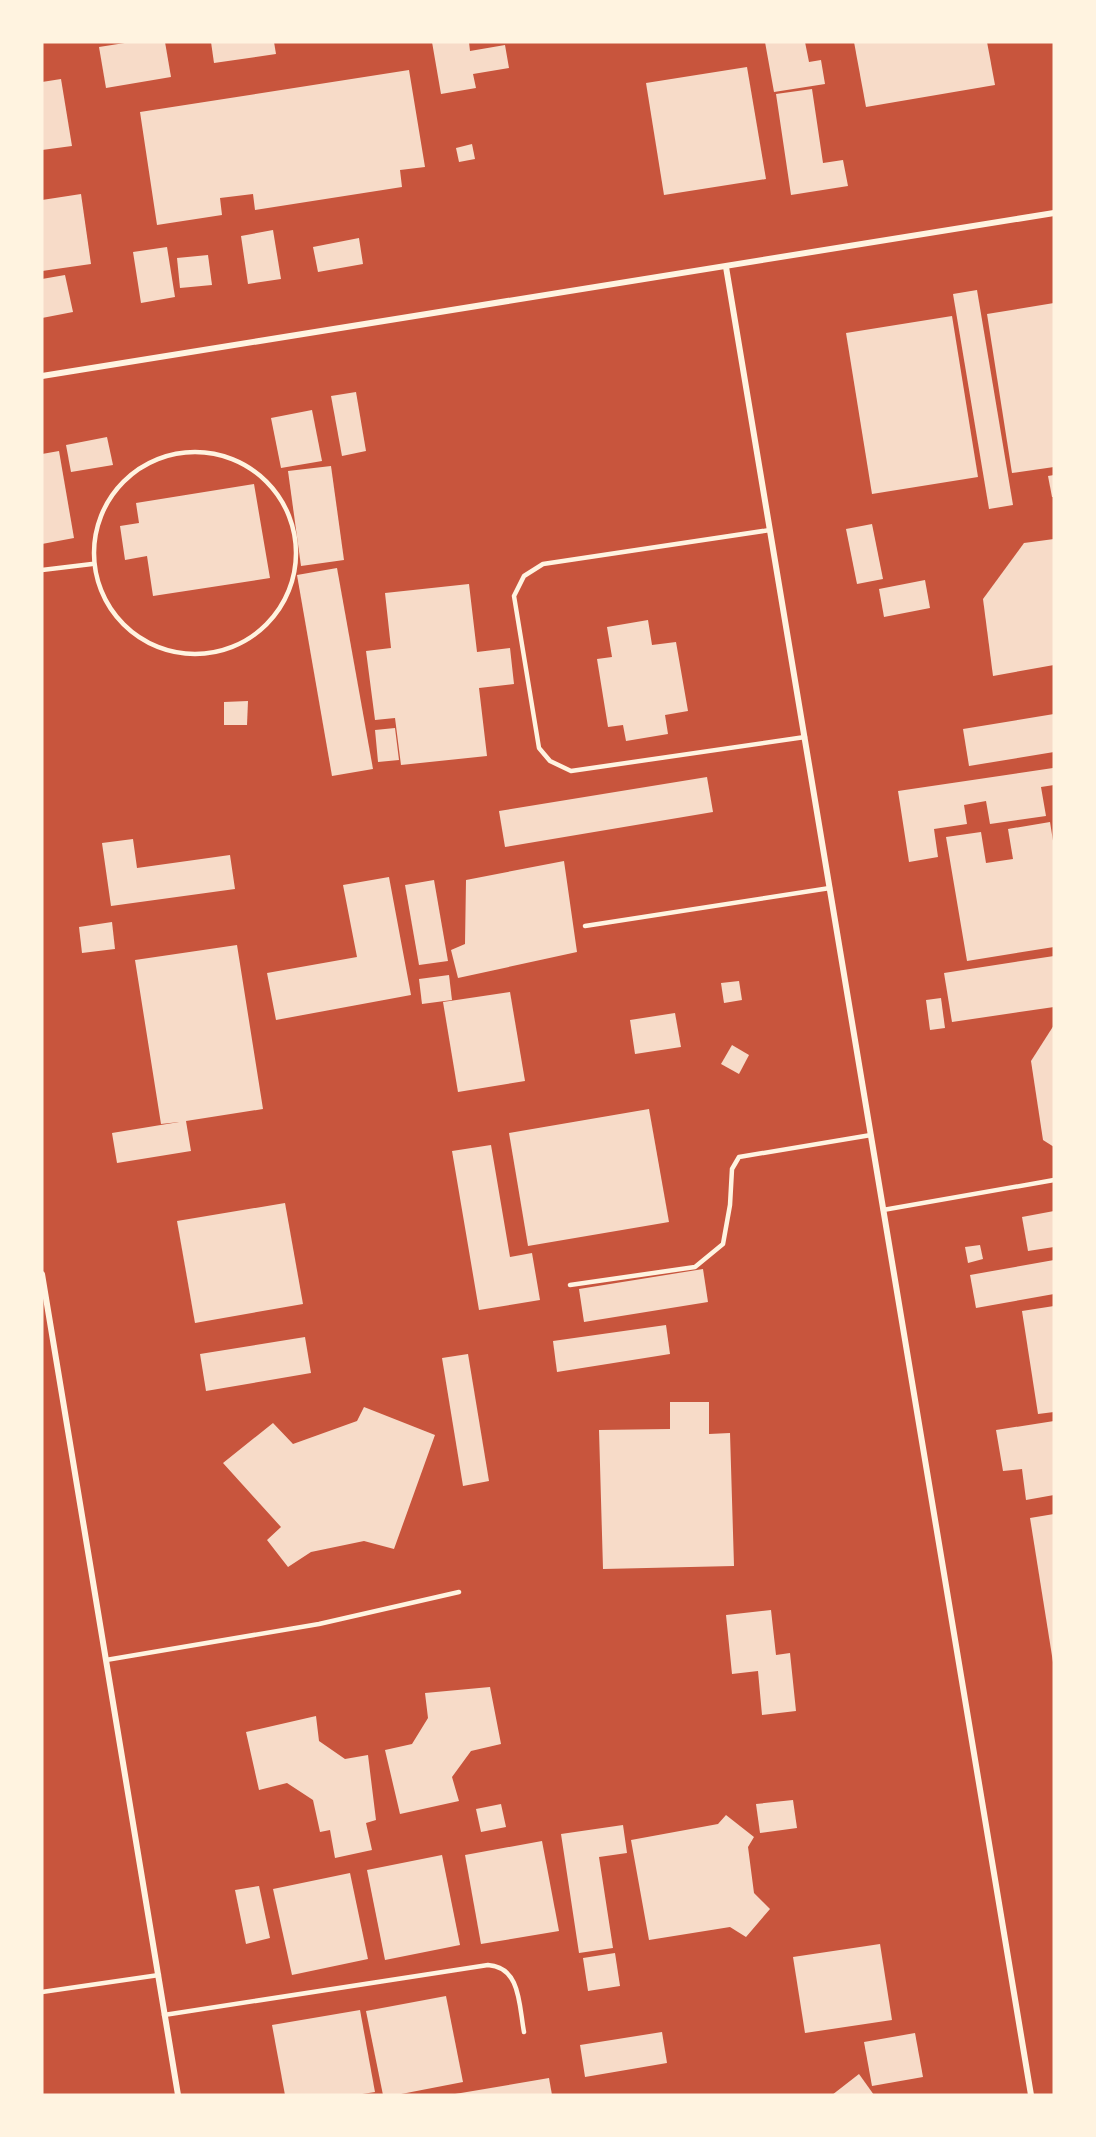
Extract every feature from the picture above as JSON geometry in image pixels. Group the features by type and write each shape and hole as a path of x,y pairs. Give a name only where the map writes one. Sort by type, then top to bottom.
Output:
{"street":[{"path":"42,376 1054,213"},
{"path":"726,267 1031,2095"},
{"path":"42,1274 178,2095"}],"lane":[{"path":"171,452 221,453 264,477 292,519 297,568 279,614 242,646 194,657 146,644 109,611 93,564 99,515 127,474 171,452"},
{"path":"770,530 543,564 524,576 514,596 539,748 549,761 571,771 805,737"},
{"path":"42,570 93,564"},
{"path":"585,926 830,888"},
{"path":"570,1285 695,1267 723,1244 730,1205 732,1169 739,1157 871,1135"},
{"path":"884,1210 1054,1180"},
{"path":"106,1660 320,1624 459,1592"},
{"path":"164,2015 488,1965 504,1968 514,1981 524,2032"},
{"path":"42,1992 159,1975"}],"building":[{"path":"131,42 165,42 171,77 106,88 99,47"},
{"path":"211,42 274,42 276,54 214,63"},
{"path":"432,42 469,42 470,51 505,45 509,68 473,74 476,88 441,94"},
{"path":"765,42 805,42 809,62 821,60 825,84 774,92"},
{"path":"854,42 987,42 995,85 866,107"},
{"path":"747,67 766,179 664,195 646,83"},
{"path":"409,70 425,167 400,170 402,187 255,210 253,194 220,198 222,215 157,225 140,112"},
{"path":"61,79 72,146 42,150 42,82"},
{"path":"812,89 823,163 843,160 848,186 791,195 776,94"},
{"path":"472,144 475,159 459,162 456,148"},
{"path":"81,194 91,264 42,271 42,200"},
{"path":"273,230 281,279 248,284 241,236"},
{"path":"359,238 363,264 318,272 313,247"},
{"path":"167,247 175,297 141,303 133,252"},
{"path":"208,255 212,285 180,288 177,258"},
{"path":"65,275 73,312 42,318 42,279"},
{"path":"977,290 1013,505 989,509 953,294"},
{"path":"1054,303 1054,467 1012,473 987,314"},
{"path":"952,316 978,477 872,494 846,333"},
{"path":"356,392 366,451 342,456 331,396"},
{"path":"312,410 322,461 281,468 271,418"},
{"path":"107,437 113,465 71,472 66,445"},
{"path":"59,451 74,538 42,544 42,454"},
{"path":"331,466 344,560 301,566 288,471"},
{"path":"1054,475 1054,497 1052,497 1048,476"},
{"path":"254,484 270,578 153,596 147,556 125,560 120,526 139,523 136,503"},
{"path":"872,524 883,579 857,584 846,529"},
{"path":"1054,539 1054,665 993,676 983,599 1024,543"},
{"path":"337,568 373,769 332,776 297,575"},
{"path":"925,580 930,608 884,617 879,589"},
{"path":"469,584 477,652 510,648 514,684 479,688 487,756 401,765 395,718 375,720 366,651 391,648 385,593"},
{"path":"648,620 652,645 676,642 688,711 665,715 668,734 626,741 623,725 608,727 597,659 612,657 607,627"},
{"path":"248,701 247,725 224,725 224,702"},
{"path":"1054,714 1054,752 969,766 963,729"},
{"path":"395,728 399,760 378,762 375,730"},
{"path":"1053,768 1054,785 1041,787 1046,816 990,824 986,801 964,805 967,824 934,829 938,857 909,862 898,791"},
{"path":"707,777 713,812 505,847 499,811"},
{"path":"1050,822 1054,847 1054,947 967,961 946,837 981,832 986,863 1013,859 1008,829"},
{"path":"133,839 137,868 230,855 235,889 111,906 102,843"},
{"path":"564,861 577,952 458,978 451,950 465,944 466,880"},
{"path":"389,877 411,995 276,1020 267,973 357,957 343,885"},
{"path":"434,880 448,961 419,965 405,885"},
{"path":"112,922 115,949 82,953 79,927"},
{"path":"237,945 263,1109 186,1121 191,1151 117,1163 112,1133 179,1122 161,1124 135,960"},
{"path":"1054,956 1054,1007 952,1022 944,973"},
{"path":"449,975 452,1000 422,1004 419,979"},
{"path":"739,981 742,1000 724,1003 721,983"},
{"path":"510,992 525,1081 458,1092 443,1002"},
{"path":"941,998 945,1028 930,1030 926,1000"},
{"path":"675,1013 681,1047 635,1054 630,1020"},
{"path":"1054,1025 1054,1147 1043,1140 1031,1061"},
{"path":"732,1045 749,1055 739,1074 721,1064"},
{"path":"649,1109 669,1222 528,1246 509,1133"},
{"path":"491,1145 510,1257 532,1253 540,1300 479,1310 452,1151"},
{"path":"285,1203 303,1304 195,1323 177,1221"},
{"path":"1054,1211 1054,1247 1028,1251 1022,1217"},
{"path":"980,1245 983,1259 968,1263 965,1247"},
{"path":"1054,1260 1054,1294 976,1308 970,1275"},
{"path":"703,1269 708,1302 584,1322 579,1289"},
{"path":"1054,1306 1054,1412 1038,1414 1022,1311"},
{"path":"666,1325 670,1354 557,1372 553,1341"},
{"path":"305,1337 311,1373 206,1391 200,1354"},
{"path":"468,1354 489,1481 463,1486 442,1358"},
{"path":"670,1402 709,1402 709,1434 730,1433 734,1566 603,1569 599,1430 670,1429"},
{"path":"364,1407 435,1435 394,1549 364,1541 311,1552 288,1567 267,1540 281,1527 223,1463 273,1423 293,1444 357,1421"},
{"path":"1054,1421 1054,1495 1026,1500 1022,1469 1003,1471 996,1430"},
{"path":"1054,1514 1054,1662 1053,1662 1030,1518"},
{"path":"771,1610 776,1655 790,1653 796,1711 762,1715 758,1671 732,1674 726,1615"},
{"path":"490,1687 501,1744 471,1751 452,1777 459,1801 400,1814 385,1750 412,1744 428,1718 425,1693"},
{"path":"316,1716 319,1741 345,1759 368,1755 376,1820 366,1823 372,1850 335,1858 330,1830 320,1832 313,1800 287,1783 259,1790 246,1732"},
{"path":"793,1800 797,1828 760,1833 756,1804"},
{"path":"501,1804 506,1827 481,1832 476,1809"},
{"path":"726,1815 754,1837 748,1847 754,1893 770,1909 746,1937 730,1927 649,1940 631,1840 718,1824"},
{"path":"623,1825 627,1853 599,1857 613,1948 579,1953 561,1834"},
{"path":"542,1841 559,1931 481,1944 465,1855"},
{"path":"442,1855 460,1945 385,1960 367,1870"},
{"path":"350,1873 368,1959 292,1975 273,1889"},
{"path":"259,1886 270,1938 246,1944 235,1890"},
{"path":"880,1944 892,2020 805,2033 793,1957"},
{"path":"615,1953 620,1986 588,1991 583,1958"},
{"path":"446,1996 463,2082 396,2095 383,2095 366,2011"},
{"path":"360,2010 375,2092 356,2095 285,2095 272,2025"},
{"path":"662,2032 667,2063 585,2077 580,2045"},
{"path":"915,2033 923,2077 872,2086 864,2042"},
{"path":"859,2074 874,2095 832,2095"},
{"path":"549,2078 552,2095 455,2095 455,2094"}]}
